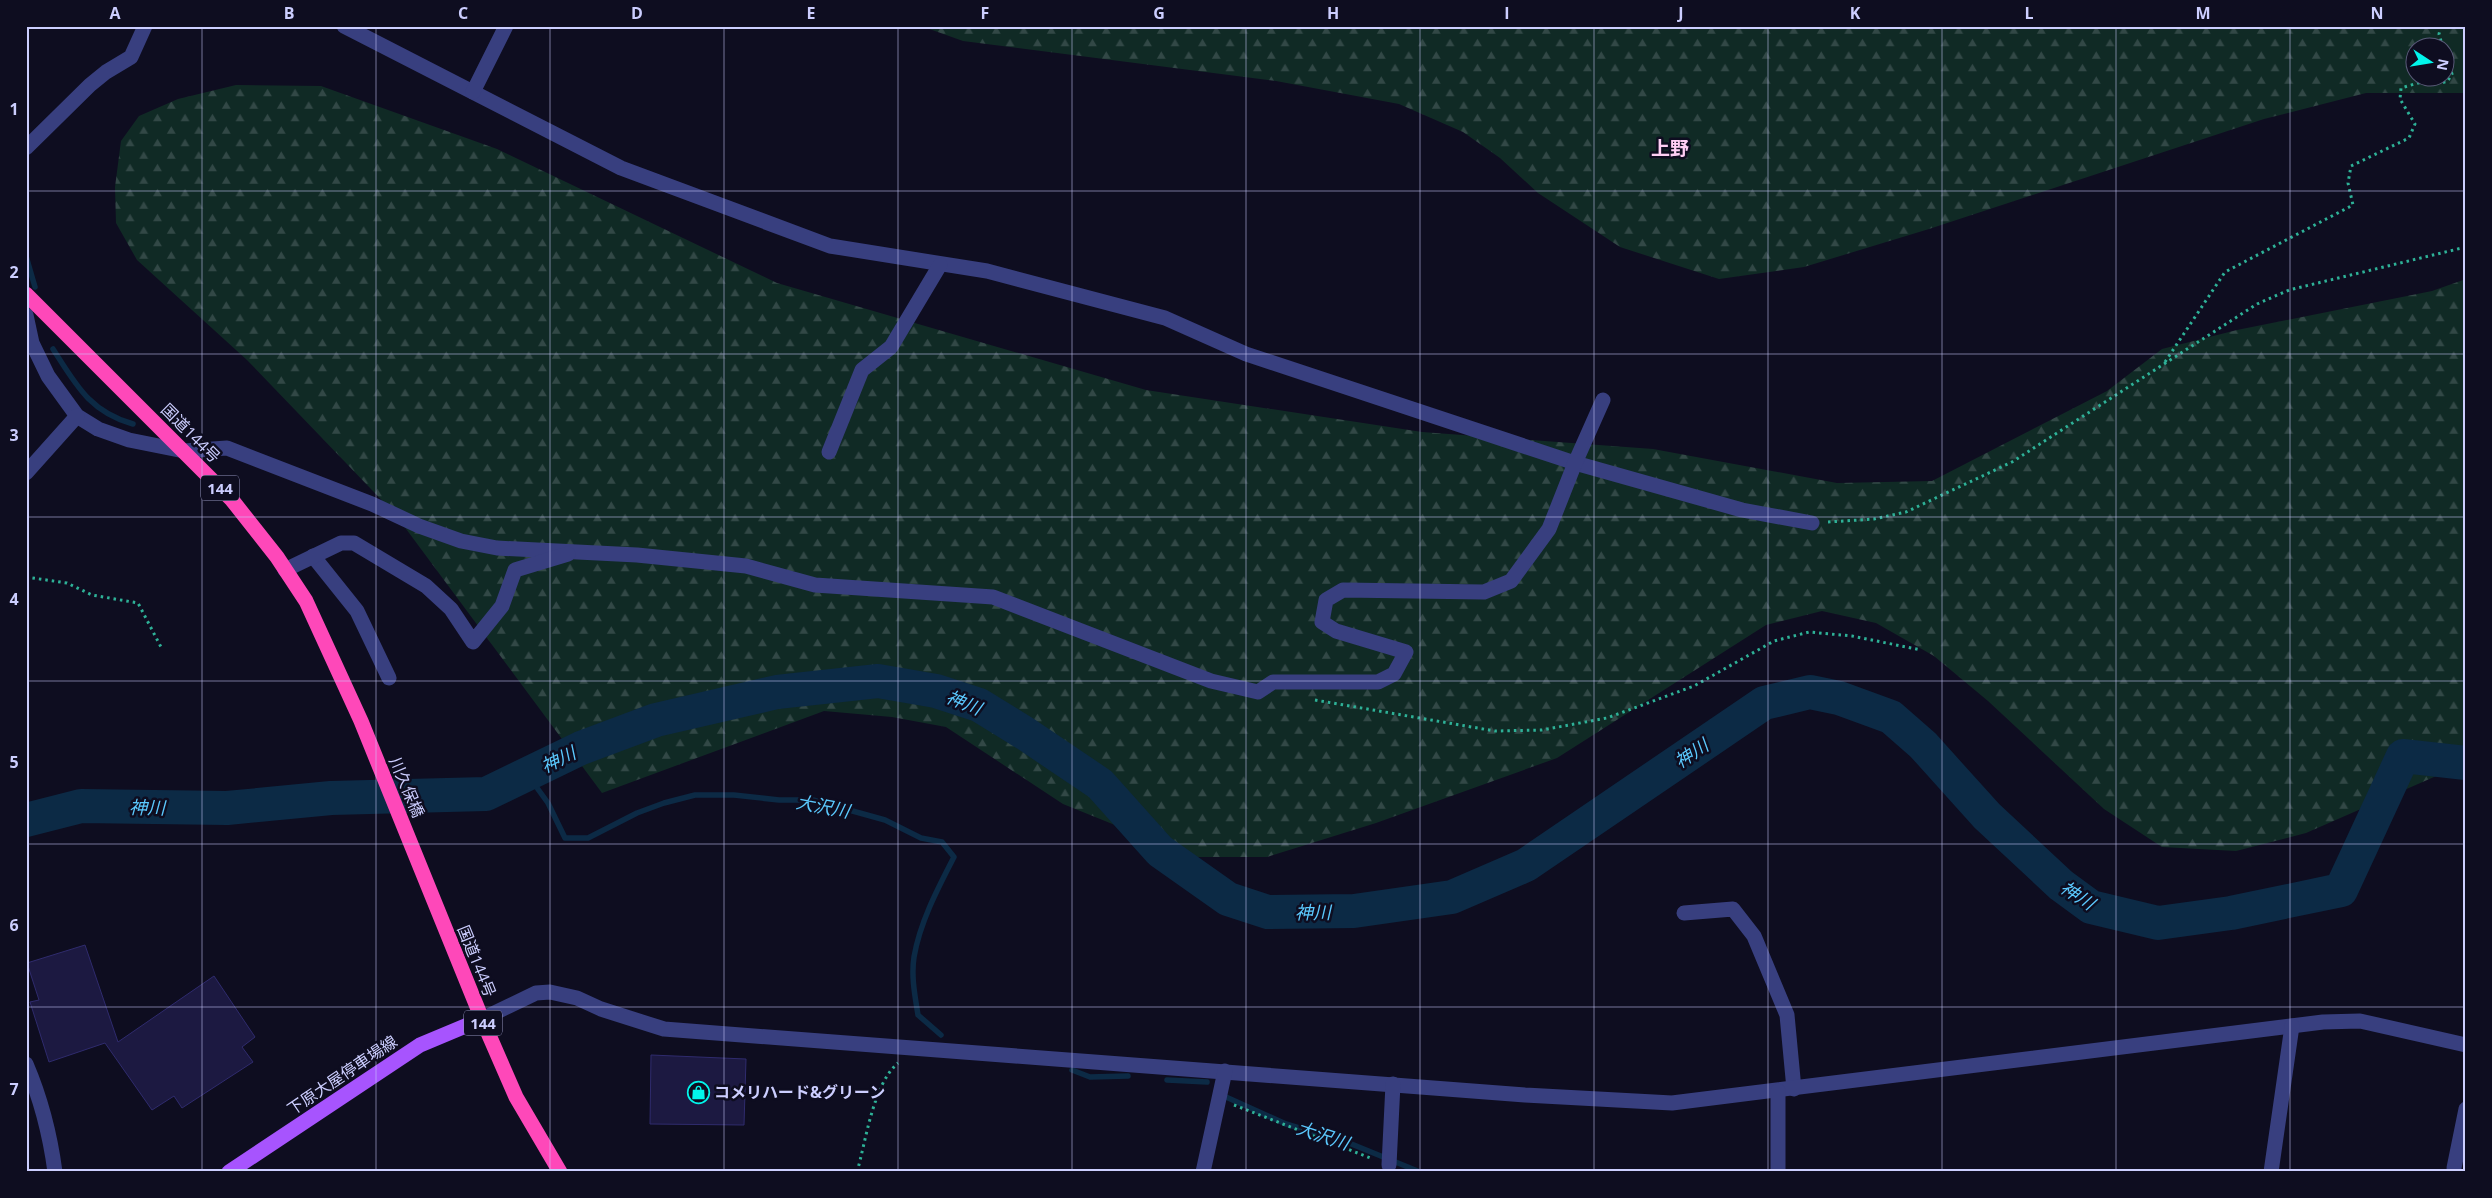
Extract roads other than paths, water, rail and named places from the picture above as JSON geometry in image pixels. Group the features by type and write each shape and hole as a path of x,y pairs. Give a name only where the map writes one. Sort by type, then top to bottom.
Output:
{"highway":[{"name":"国道144号","path":"26,294 232,500 306,601 361,721"},
{"name":"川久保橋","path":"361,721 421,866"},
{"name":"国道144号","path":"421,866 482,1019 516,1097 560,1172"}],"main road":[{"name":"下原大屋停車場線","path":"229,1172 420,1044 482,1019"}],"street":[{"path":"26,148 90,85 106,72 131,57 145,26"},
{"path":"344,26 621,168 830,246 987,271 1165,318 1246,354 1575,463 1742,510 1812,522"},
{"path":"473,92 506,26"},
{"path":"829,452 862,370 891,347 940,265"},
{"path":"26,315 32,343 48,376 77,416 98,429 128,440 184,451 227,448 372,504 419,526 460,541 497,548 578,551 746,566 815,585 993,597 1210,680 1258,692 1273,682 1378,682 1394,674 1406,652 1336,631 1322,622 1326,600 1344,590 1484,592 1511,581 1550,529 1575,463 1603,400"},
{"path":"26,473 77,416"},
{"path":"285,570 341,543 354,542 426,586 451,609 473,642 502,606 515,570 578,551"},
{"path":"313,556 357,611 390,678"},
{"path":"1684,913 1733,909 1754,936 1787,1015 1794,1089"},
{"path":"482,1019 536,993 550,992 570,996 601,1009 664,1029 1525,1095 1672,1103 2322,1022 2360,1021 2466,1046"},
{"path":"2271,1172 2292,1026"},
{"path":"26,1064 39,1095 51,1140 55,1172"},
{"path":"1204,1172 1221,1100 1225,1071"},
{"path":"1389,1160 1393,1084"},
{"path":"1778,1091 1778,1172"},
{"path":"2454,1168 2466,1109"}],"waterway":[{"path":"26,256 35,287"},
{"path":"53,349 85,396 106,412 118,419 133,424"},
{"name":"神川","path":"26,820 81,806 227,808 331,798 486,794 581,748 656,720 777,692 878,681 936,691 979,705 1026,734 1100,784 1160,851 1228,899 1268,912 1354,911 1452,897 1526,865 1764,703 1810,692 1839,698 1891,717 1923,745 1987,816 2061,885 2091,907 2158,923 2231,913 2341,890 2403,756 2466,763"},
{"name":"大沢川","path":"527,774 548,803 565,838 588,838 637,813 664,803 695,795 734,795 779,800 813,800 885,820 921,838 942,842 954,857 925,918 914,957 913,972 918,1015 941,1035"},
{"name":"大沢川","path":"1072,1070 1090,1077 1128,1076"},
{"name":"大沢川","path":"1167,1080 1207,1082"},
{"name":"大沢川","path":"1226,1097 1286,1124 1349,1143 1420,1172"}],"place":[{"name":"コメリハード&グリーン","path":"698,1092"}],"district":[{"name":"上野","path":"1670,148"}]}
